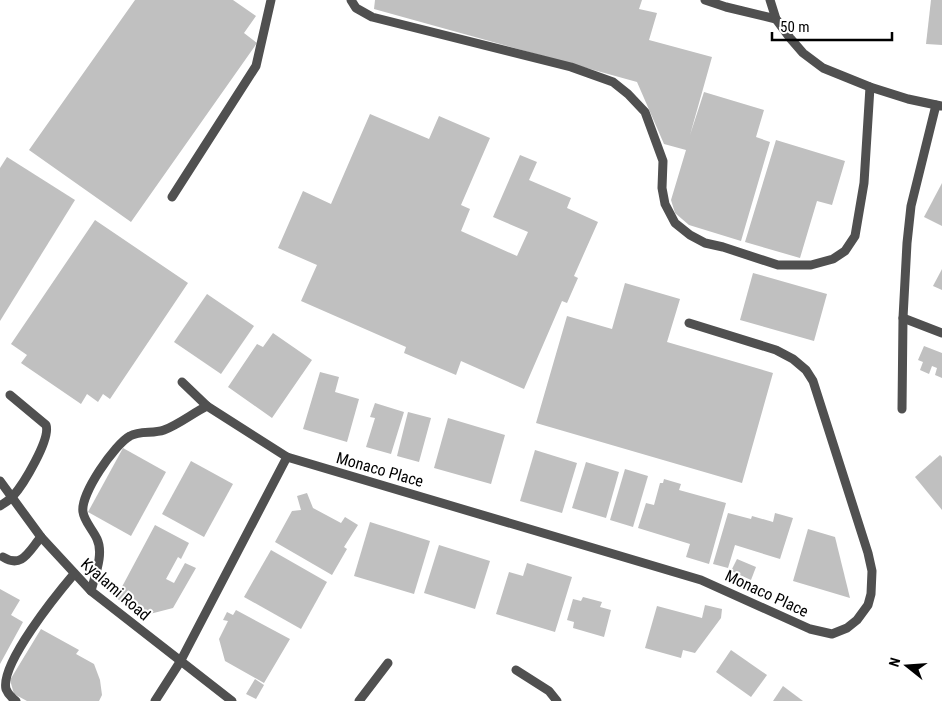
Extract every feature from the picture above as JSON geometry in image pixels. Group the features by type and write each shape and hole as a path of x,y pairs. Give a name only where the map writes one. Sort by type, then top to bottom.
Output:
{"lane":[{"path":"172,197 256,66 271,0"},
{"path":"351,0 356,8 372,17 572,67 613,82 628,94 644,112 663,160 662,188 665,204 675,223 690,235 705,243 723,246 778,264 811,265 833,259 845,251 855,236 864,183 870,87"},
{"path":"705,0 776,19"},
{"path":"770,0 776,19 803,53 823,68 870,87 939,106 911,206 903,318 902,409"},
{"path":"903,318 942,333"},
{"name":"Monaco Place","path":"182,382 207,406 287,457 701,580 810,629 832,634 847,628 857,620 868,605 872,589 872,571 868,553 813,381 806,370 793,359 776,350 689,323"},
{"path":"0,506 12,497 44,446 48,429 43,422 10,395"},
{"path":"91,590 100,549 83,512 88,490 115,449 131,435 166,429 207,406"},
{"path":"155,701 180,662 287,457"},
{"name":"Kyalami Road","path":"0,481 41,537 74,574 180,662 232,701"},
{"path":"3,557 10,561 19,561 41,537"},
{"path":"16,701 6,691 6,683 12,664 52,600 74,574"},
{"path":"359,701 388,664"},
{"path":"516,670 549,691 557,701"}],"building":[{"path":"135,0 233,0 256,16 244,33 257,43 131,222 29,150"},
{"path":"375,0 642,0 639,9 657,13 649,40 712,57 690,135 704,92 764,110 756,137 770,142 741,241 689,225 675,213 671,200 686,150 664,144 637,82 374,9"},
{"path":"931,0 942,0 942,45 926,44"},
{"path":"370,114 429,139 439,116 490,138 461,205 470,209 461,231 517,256 528,232 493,217 520,155 537,162 529,180 571,198 567,208 598,222 574,276 578,278 567,303 562,301 524,389 461,361 456,375 404,353 406,347 301,301 317,265 278,248 303,191 331,204"},
{"path":"776,140 845,161 832,205 817,201 800,258 745,242"},
{"path":"7,157 75,200 0,321 0,168"},
{"path":"942,183 942,226 924,217"},
{"path":"95,220 188,283 110,399 103,394 98,402 87,394 81,404 21,363 27,355 11,344"},
{"path":"942,269 942,290 933,286"},
{"path":"753,273 827,294 814,341 740,320"},
{"path":"625,283 680,299 667,342 773,373 742,483 536,423 567,316 612,329"},
{"path":"207,294 254,326 221,374 174,342"},
{"path":"273,333 312,360 272,418 228,387 257,344 263,347"},
{"path":"924,346 942,353 942,378 935,375 937,368 932,366 929,374 920,370 923,362 918,360"},
{"path":"320,372 339,377 335,392 359,399 347,442 303,429"},
{"path":"375,403 404,412 391,454 366,447 375,418 370,417"},
{"path":"408,412 431,418 419,462 397,456"},
{"path":"448,418 505,435 491,484 434,468"},
{"path":"123,448 166,472 131,536 88,512"},
{"path":"535,450 577,463 562,513 520,501"},
{"path":"940,455 942,457 942,510 915,477"},
{"path":"191,461 233,484 204,537 162,514"},
{"path":"586,462 619,472 606,518 572,508"},
{"path":"625,469 648,476 633,527 610,520"},
{"path":"664,479 681,484 679,490 726,503 709,564 686,557 690,544 638,528 646,503 654,505 660,483 663,483"},
{"path":"307,493 313,508 341,523 345,517 358,525 344,547 347,549 332,575 275,542 292,511 301,510 297,496"},
{"path":"728,513 751,519 752,516 773,522 775,513 793,518 780,559 735,545 728,568 713,564"},
{"path":"370,522 430,541 414,594 354,576"},
{"path":"155,525 189,543 181,559 178,557 166,579 174,583 185,563 196,568 173,608 142,616 116,598"},
{"path":"808,529 835,537 850,598 793,581"},
{"path":"439,545 490,561 475,609 424,593"},
{"path":"271,550 327,582 301,629 244,597"},
{"path":"737,559 756,567 751,580 731,571"},
{"path":"527,563 572,577 555,632 496,614 509,572 523,576"},
{"path":"0,589 20,600 11,615 23,622 0,664"},
{"path":"583,597 602,602 600,607 611,610 604,637 573,628 574,622 567,620 573,599 581,601"},
{"path":"705,605 722,609 721,618 695,653 683,650 681,658 645,648 657,606 702,618"},
{"path":"236,610 290,639 264,683 225,661 219,639 228,621 223,620 227,612 233,615"},
{"path":"41,629 79,650 76,654 94,664 100,680 102,695 99,701 27,701 14,694 10,680"},
{"path":"731,650 767,675 751,697 716,672"},
{"path":"255,679 264,685 256,699 246,694"},
{"path":"783,686 803,701 773,701"}]}
